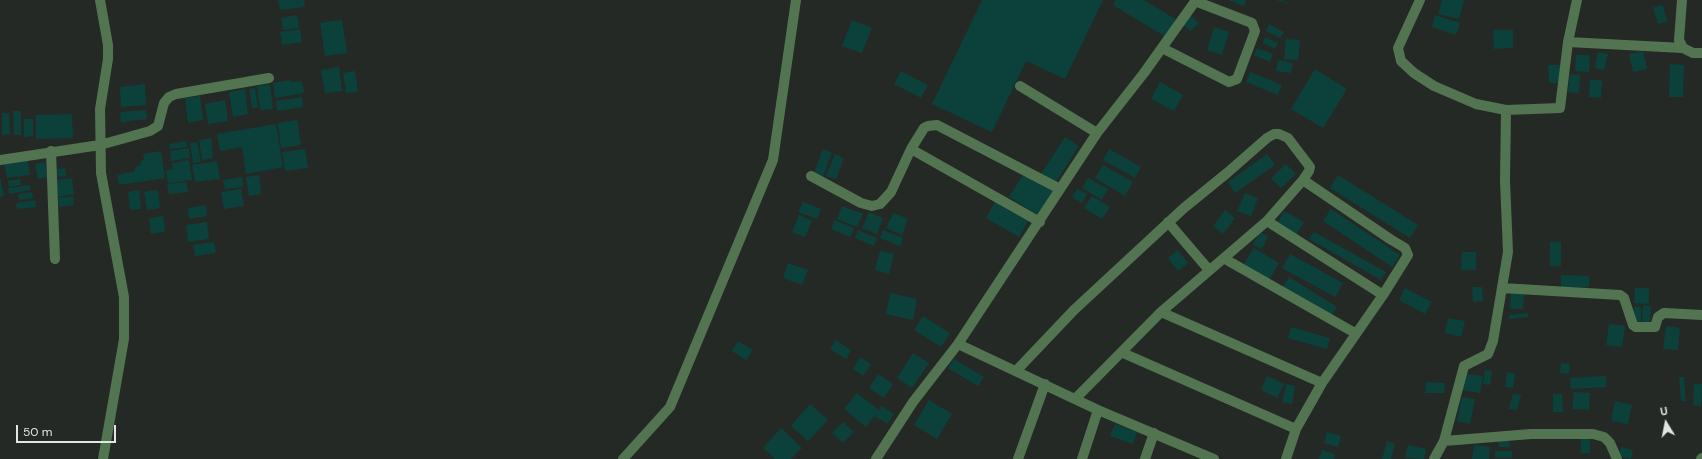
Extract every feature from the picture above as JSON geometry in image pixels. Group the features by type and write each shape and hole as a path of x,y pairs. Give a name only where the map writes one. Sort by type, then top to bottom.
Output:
{"street":[{"path":"100,0 108,45 108,59 100,109 101,173 124,297 124,338 103,459"},
{"path":"623,459 670,407 773,160 796,0"},
{"path":"1420,0 1398,48 1402,61 1414,73 1434,86 1476,104 1506,110 1560,108 1568,42 1576,0"},
{"path":"1682,0 1679,40 1682,48"},
{"path":"876,459 913,402 958,344 1040,222 1097,133 1196,1 1252,23 1255,31 1238,79 1233,82 1229,82 1162,48"},
{"path":"1568,42 1682,48 1693,53 1702,53"},
{"path":"0,160 51,151 100,145 154,129 158,126 164,103 169,97 176,94 269,78"},
{"path":"1020,86 1097,133"},
{"path":"1434,459 1444,441 1464,366 1488,354 1493,341 1508,252 1505,195 1506,110"},
{"path":"811,176 861,203 872,206 880,204 891,192 911,149 924,128 937,125 1060,189"},
{"path":"1016,371 1074,310 1168,222 1262,141 1274,134 1283,134 1307,161 1310,169 1303,180 1267,221 1225,259 1161,312 1123,353 1076,398"},
{"path":"911,149 1040,222"},
{"path":"51,151 55,259"},
{"path":"1286,459 1296,429 1322,383 1407,258 1407,250 1303,180"},
{"path":"1267,221 1383,295"},
{"path":"1168,222 1210,270"},
{"path":"1225,259 1356,333"},
{"path":"1502,288 1620,295 1624,298 1633,325 1636,327 1655,326 1658,317 1664,312 1702,315"},
{"path":"1161,312 1322,383"},
{"path":"958,344 1076,398 1098,410 1214,459"},
{"path":"1123,353 1296,429"},
{"path":"1018,459 1044,384"},
{"path":"1082,459 1098,410"},
{"path":"1145,459 1154,433"},
{"path":"1444,441 1531,434 1593,434 1604,437 1610,443 1617,459"}],"building":[{"path":"278,0 304,0 305,7 280,10"},
{"path":"982,0 1103,0 1065,79 1026,61 992,132 932,104"},
{"path":"1116,0 1144,0 1177,20 1166,37 1113,5"},
{"path":"1229,0 1246,0 1244,6"},
{"path":"1276,0 1281,0 1289,4"},
{"path":"1442,0 1464,0 1459,19 1438,14"},
{"path":"1663,5 1667,22 1658,24 1653,7"},
{"path":"297,15 299,28 283,30 281,18"},
{"path":"1190,15 1199,23 1190,31 1182,23"},
{"path":"1435,15 1460,23 1456,35 1432,27"},
{"path":"342,20 347,53 325,56 320,23"},
{"path":"852,20 872,28 862,53 842,46"},
{"path":"1269,24 1284,32 1280,38 1266,31"},
{"path":"1214,27 1229,32 1222,55 1207,50"},
{"path":"300,29 302,42 282,45 280,32"},
{"path":"1493,30 1513,30 1513,48 1494,49"},
{"path":"1265,37 1278,43 1275,49 1263,43"},
{"path":"1286,39 1300,40 1298,60 1284,59"},
{"path":"1257,48 1273,54 1270,62 1254,55"},
{"path":"1643,51 1647,69 1633,72 1629,54"},
{"path":"1598,52 1608,54 1604,70 1595,68"},
{"path":"1576,55 1590,55 1589,72 1575,71"},
{"path":"1278,60 1293,63 1291,73 1276,71"},
{"path":"1670,64 1684,65 1683,97 1669,97"},
{"path":"1548,65 1560,65 1560,83 1549,83"},
{"path":"339,67 342,91 325,93 321,70"},
{"path":"1315,69 1347,89 1323,128 1291,109"},
{"path":"355,71 358,92 346,93 343,73"},
{"path":"901,71 928,85 921,98 894,84"},
{"path":"1250,72 1282,85 1278,95 1246,82"},
{"path":"1570,74 1580,75 1579,93 1568,92"},
{"path":"1590,79 1602,81 1601,98 1589,97"},
{"path":"291,80 291,82 302,81 304,93 275,98 273,83"},
{"path":"1160,82 1183,95 1174,111 1151,99"},
{"path":"145,84 146,105 121,107 120,87"},
{"path":"270,84 273,109 260,110 257,86"},
{"path":"255,88 258,108 252,108 249,89"},
{"path":"245,89 248,114 233,117 229,92"},
{"path":"200,96 203,120 188,123 185,98"},
{"path":"302,97 303,107 277,111 276,101"},
{"path":"225,100 228,121 208,124 205,104"},
{"path":"146,110 147,119 121,122 120,112"},
{"path":"13,111 21,111 21,135 14,135"},
{"path":"2,113 9,113 10,134 2,135"},
{"path":"72,114 73,138 36,139 36,115"},
{"path":"24,119 33,119 33,136 24,137"},
{"path":"297,120 301,145 281,148 278,123"},
{"path":"276,124 283,167 246,174 242,147 220,151 217,134"},
{"path":"1065,137 1079,146 1055,183 1041,174"},
{"path":"211,138 213,158 202,160 199,140"},
{"path":"187,141 187,147 170,149 169,144"},
{"path":"197,142 201,162 193,163 190,143"},
{"path":"189,148 190,158 171,161 170,151"},
{"path":"305,149 308,168 285,171 282,152"},
{"path":"823,149 832,153 823,176 814,173"},
{"path":"1109,149 1141,167 1135,178 1103,160"},
{"path":"161,151 165,178 119,185 117,175 135,171 135,167 141,165 140,161 144,160 143,154"},
{"path":"835,154 844,158 836,179 826,176"},
{"path":"1267,154 1275,165 1235,193 1228,182"},
{"path":"28,160 30,175 7,178 4,163"},
{"path":"189,160 192,180 168,183 166,170 173,169 172,163"},
{"path":"217,161 220,179 195,182 192,165"},
{"path":"45,162 47,177 38,179 35,164"},
{"path":"1286,164 1296,174 1281,188 1271,178"},
{"path":"1103,165 1133,182 1125,196 1095,178"},
{"path":"65,168 66,176 58,177 56,169"},
{"path":"1025,172 1054,190 1038,215 1009,197"},
{"path":"259,175 261,194 249,196 246,177"},
{"path":"1338,175 1418,225 1410,238 1330,188"},
{"path":"0,177 4,196 0,197"},
{"path":"242,177 243,187 225,189 223,180"},
{"path":"72,178 74,194 58,197 55,180"},
{"path":"1088,178 1108,189 1102,200 1082,188"},
{"path":"20,179 21,185 9,187 8,181"},
{"path":"186,182 188,192 169,194 167,184"},
{"path":"30,185 30,190 9,194 8,188"},
{"path":"241,189 244,206 224,209 221,192"},
{"path":"1077,189 1087,194 1082,203 1072,197"},
{"path":"139,190 141,209 130,210 128,192"},
{"path":"158,190 160,208 147,210 144,192"},
{"path":"32,192 33,198 19,200 18,194"},
{"path":"1245,193 1258,198 1251,216 1237,211"},
{"path":"73,196 74,205 59,207 57,198"},
{"path":"1092,196 1110,207 1102,219 1084,208"},
{"path":"35,200 36,207 17,209 16,203"},
{"path":"803,202 821,209 817,219 798,212"},
{"path":"995,202 1028,221 1019,237 986,218"},
{"path":"206,205 207,216 189,219 188,208"},
{"path":"842,206 863,214 857,227 837,219"},
{"path":"1331,209 1400,255 1392,267 1323,221"},
{"path":"1225,210 1235,218 1223,234 1213,226"},
{"path":"1284,211 1304,222 1296,235 1277,224"},
{"path":"869,212 883,218 877,234 862,228"},
{"path":"893,213 908,219 902,235 886,228"},
{"path":"799,215 812,221 805,237 792,232"},
{"path":"163,216 165,232 151,234 149,218"},
{"path":"835,220 854,228 850,237 831,229"},
{"path":"207,222 209,239 188,242 186,225"},
{"path":"858,230 877,238 874,246 855,238"},
{"path":"883,230 903,238 900,246 880,238"},
{"path":"1259,232 1268,236 1262,249 1253,245"},
{"path":"1314,232 1386,272 1381,280 1309,239"},
{"path":"214,242 216,253 195,256 193,245"},
{"path":"1550,242 1561,242 1561,266 1550,266"},
{"path":"1254,248 1279,263 1269,280 1243,265"},
{"path":"1178,250 1188,263 1178,271 1168,258"},
{"path":"880,251 894,254 889,274 875,270"},
{"path":"1462,252 1476,252 1476,270 1461,270"},
{"path":"1290,254 1343,283 1335,297 1282,268"},
{"path":"788,263 808,270 802,285 783,278"},
{"path":"1561,275 1589,276 1589,287 1561,287"},
{"path":"1289,277 1337,307 1331,317 1282,287"},
{"path":"1472,287 1482,287 1483,301 1473,302"},
{"path":"1405,288 1432,302 1425,314 1399,300"},
{"path":"1635,288 1649,288 1649,304 1634,303"},
{"path":"1511,291 1524,291 1523,309 1510,309"},
{"path":"890,293 917,299 913,320 886,314"},
{"path":"1643,305 1651,306 1650,322 1642,322"},
{"path":"1634,306 1641,307 1641,323 1634,323"},
{"path":"1528,313 1528,317 1509,319 1509,315"},
{"path":"923,316 950,333 941,347 914,330"},
{"path":"1448,318 1465,321 1461,337 1445,333"},
{"path":"1609,324 1625,326 1622,347 1606,345"},
{"path":"1666,326 1680,328 1678,350 1663,349"},
{"path":"1291,327 1330,338 1327,349 1288,338"},
{"path":"836,340 851,350 846,359 830,349"},
{"path":"738,341 753,350 746,360 732,351"},
{"path":"913,353 929,363 912,388 897,378"},
{"path":"860,357 871,364 863,376 853,369"},
{"path":"954,359 984,377 978,386 948,368"},
{"path":"1561,363 1570,364 1569,374 1560,373"},
{"path":"1485,370 1492,371 1490,385 1483,384"},
{"path":"1507,372 1515,374 1513,388 1505,387"},
{"path":"878,374 893,384 884,398 869,388"},
{"path":"1465,374 1483,376 1480,393 1462,390"},
{"path":"1267,376 1284,384 1277,398 1261,390"},
{"path":"1606,376 1606,387 1571,389 1570,378"},
{"path":"1679,377 1684,377 1686,401 1681,401"},
{"path":"1426,382 1445,383 1444,393 1425,393"},
{"path":"1286,384 1295,386 1292,404 1282,402"},
{"path":"1694,384 1702,384 1701,406 1693,406"},
{"path":"1574,392 1590,393 1589,410 1572,409"},
{"path":"857,393 879,410 866,427 844,409"},
{"path":"1513,394 1521,395 1517,410 1509,409"},
{"path":"1553,394 1562,394 1563,412 1553,412"},
{"path":"1462,397 1475,399 1470,424 1457,421"},
{"path":"929,400 952,414 937,439 914,425"},
{"path":"1615,401 1632,405 1628,424 1611,421"},
{"path":"810,404 828,420 808,441 791,426"},
{"path":"882,406 894,414 887,424 875,416"},
{"path":"843,422 854,432 843,443 832,433"},
{"path":"1115,424 1137,432 1133,444 1110,436"},
{"path":"781,428 802,448 791,459 775,459 763,448"},
{"path":"1327,432 1341,436 1338,447 1324,443"},
{"path":"1498,439 1509,439 1510,447 1499,447"},
{"path":"1581,439 1590,439 1590,453 1581,453"},
{"path":"1387,441 1395,444 1391,459 1382,459"},
{"path":"1408,445 1426,449 1424,459 1405,458"},
{"path":"1474,445 1490,447 1489,459 1472,459"},
{"path":"1621,447 1633,450 1631,459 1618,456"},
{"path":"1322,450 1335,454 1334,459 1319,459"},
{"path":"1495,451 1512,451 1512,458 1495,458"}]}
